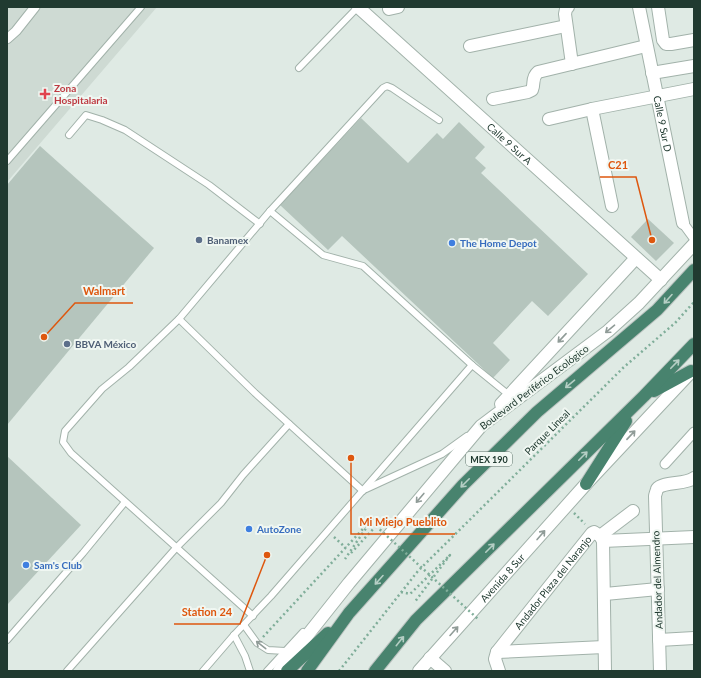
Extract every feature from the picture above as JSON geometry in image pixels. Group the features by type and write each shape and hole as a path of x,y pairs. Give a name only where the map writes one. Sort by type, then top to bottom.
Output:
{"highway":[{"name":"Boulevard Periférico Ecológico","path":"307,671 349,613 463,485 537,412 657,310 694,270"},
{"path":"375,671 416,620 640,400 694,344"},
{"path":"586,484 640,400 692,370"},
{"path":"287,671 349,613"}],"street":[{"path":"7,39 16,31 34,7"},
{"name":"Calle 9 Sur A","path":"358,7 660,280"},
{"path":"568,7 565,14 572,64"},
{"name":"Calle 9 Sur D","path":"639,7 683,223 694,238"},
{"path":"658,7 662,40 666,44 694,40"},
{"path":"470,46 566,26"},
{"path":"493,99 532,90 534,87 532,80 538,72 646,46"},
{"path":"652,73 694,66"},
{"path":"549,119 694,89"},
{"path":"592,109 612,206"},
{"name":"Boulevard Periférico Ecológico","path":"279,671 349,583 481,426 608,331 639,303 694,244"},
{"path":"481,426 636,258"},
{"path":"586,484 692,370"},
{"path":"665,464 694,432"},
{"name":"Andador del Almendro","path":"660,671 655,496 657,489 662,486 688,482 694,478"},
{"name":"Avenida 8 Sur","path":"419,671 586,484"},
{"path":"599,536 633,511"},
{"name":"Andador Plaza del Naranjo","path":"497,652 592,533 599,536 605,594 605,671"},
{"path":"599,536 656,539 694,537"},
{"path":"605,594 658,589"},
{"path":"659,640 694,638"},
{"path":"499,671 495,660 497,652 604,647"},
{"path":"430,658 445,671"}],"lane":[{"path":"7,161 141,7"},
{"path":"299,68 358,7"},
{"path":"253,616 71,453 63,442 65,431 102,389 128,367 179,319 270,211 383,88 387,86 392,88 439,120"},
{"path":"69,135 86,115 125,130 209,185 260,224"},
{"path":"270,211 323,255 363,266 472,365 509,395"},
{"path":"179,319 289,424 363,491"},
{"path":"203,671 363,491 472,365"},
{"path":"67,671 176,548 221,503 289,424"},
{"path":"363,491 442,454 481,426"},
{"path":"7,640 83,554 125,502"},
{"path":"267,671 349,583"},
{"path":"244,625 257,643 268,650 285,651"},
{"path":"234,635 245,656 250,671"}],"path":[{"name":"Parque Lineal","path":"339,671 418,570 624,367 675,324 694,302"},
{"path":"566,506 599,536"},
{"path":"257,643 373,518 345,559 376,526 478,619"},
{"path":"327,531 346,548"},
{"path":"401,592 410,594 450,555 411,607 432,586"}],"shaded area":[{"name":"Zona Hospitalaria","path":"7,7 157,7 7,182"}],"building":[{"name":"The Home Depot","path":"361,118 408,163 437,133 443,139 459,122 485,147 475,158 486,168 481,173 588,274 548,316 532,301 493,343 510,360 493,378 342,236 328,250 280,205"},
{"path":"40,146 154,248 7,425 7,185"},
{"path":"648,219 674,243 656,261 631,237"},
{"name":"Sam's Club","path":"7,456 81,525 7,605"}],"place":[{"name":"Zona Hospitalaria","path":"45,94"},
{"name":"Banamex","path":"199,240"},
{"name":"C21","path":"652,240"},
{"name":"The Home Depot","path":"452,243"},
{"name":"Walmart","path":"44,337"},
{"name":"BBVA México","path":"67,344"},
{"name":"Mi Miejo Pueblito","path":"351,458"},
{"name":"AutoZone","path":"249,529"},
{"name":"Station 24","path":"267,555"},
{"name":"Sam's Club","path":"26,565"}]}
